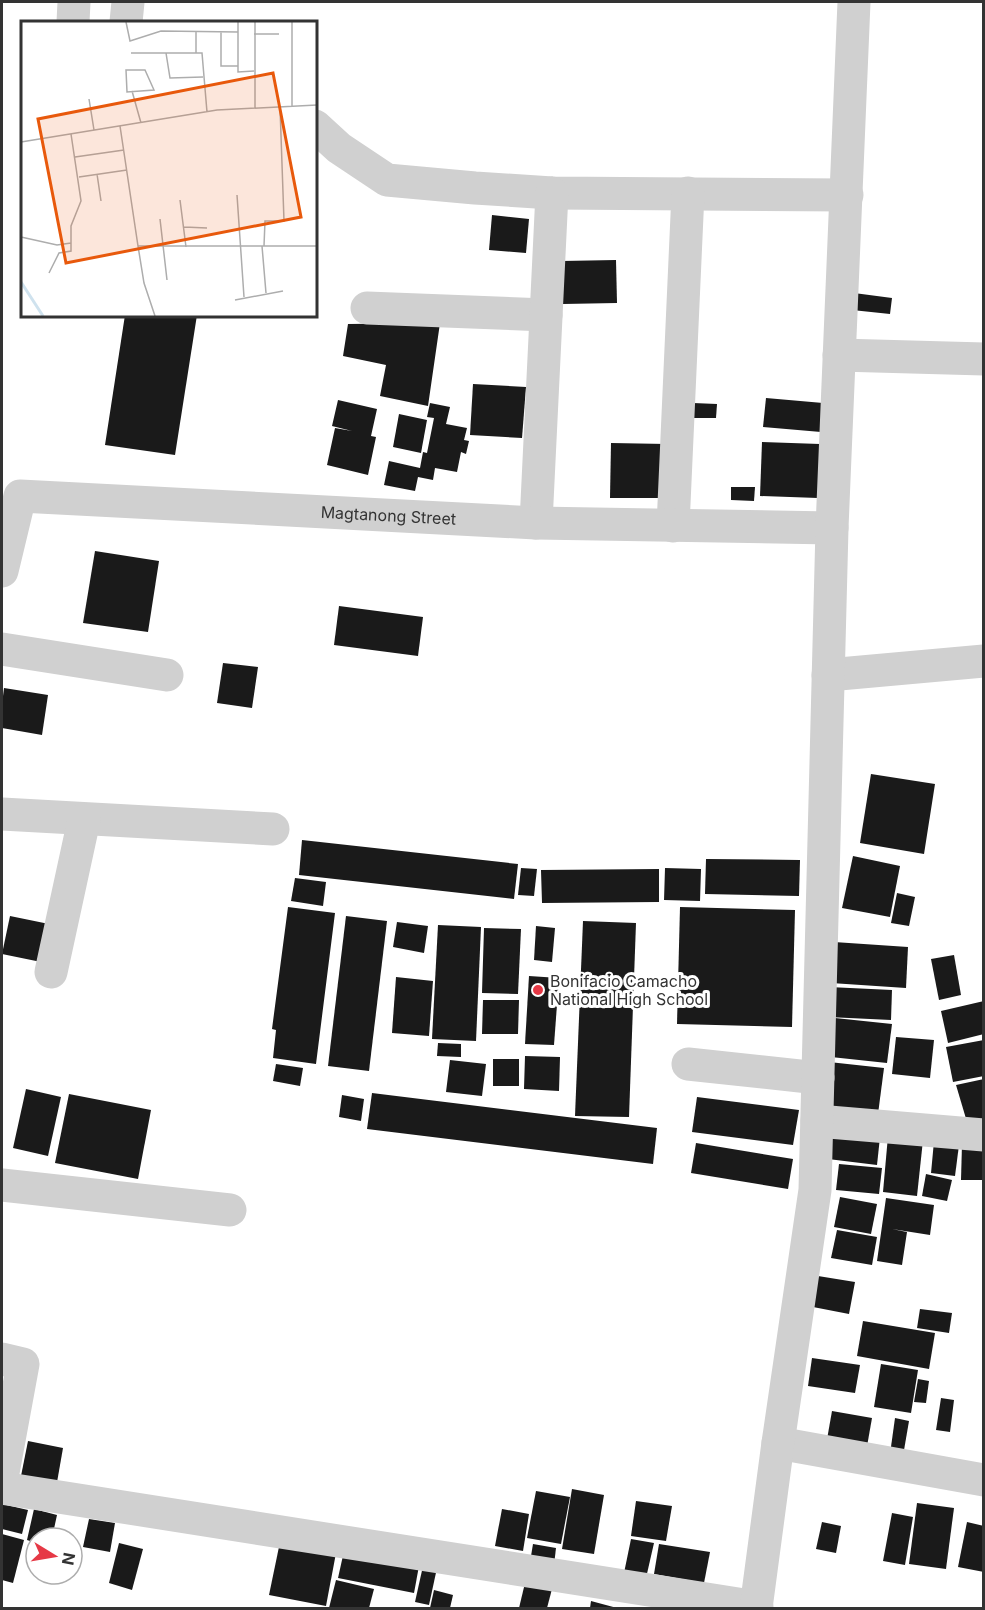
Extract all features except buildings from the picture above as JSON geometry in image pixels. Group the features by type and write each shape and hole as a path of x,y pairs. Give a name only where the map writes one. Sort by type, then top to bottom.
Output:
{"street":[{"path":"73,21 74,2"},
{"path":"126,21 128,2"},
{"path":"2,1488 756,1608 815,1190 832,528 854,2"},
{"path":"316,127 339,148 387,180 552,193 847,195"},
{"path":"536,523 552,193"},
{"path":"673,526 688,193"},
{"path":"367,308 546,315"},
{"path":"839,355 984,359"},
{"name":"Magtanong Street","path":"2,571 11,496 536,523 832,528"},
{"path":"2,649 167,675"},
{"path":"828,675 984,661"},
{"path":"2,814 273,829"},
{"path":"51,972 84,820"},
{"path":"688,1064 818,1078"},
{"path":"817,1121 984,1136"},
{"path":"2,1185 230,1210"},
{"path":"2,1359 23,1364 2,1478"},
{"path":"778,1443 984,1480"}],"place":[{"name":"Bonifacio Camacho National High School","path":"538,990"}]}
